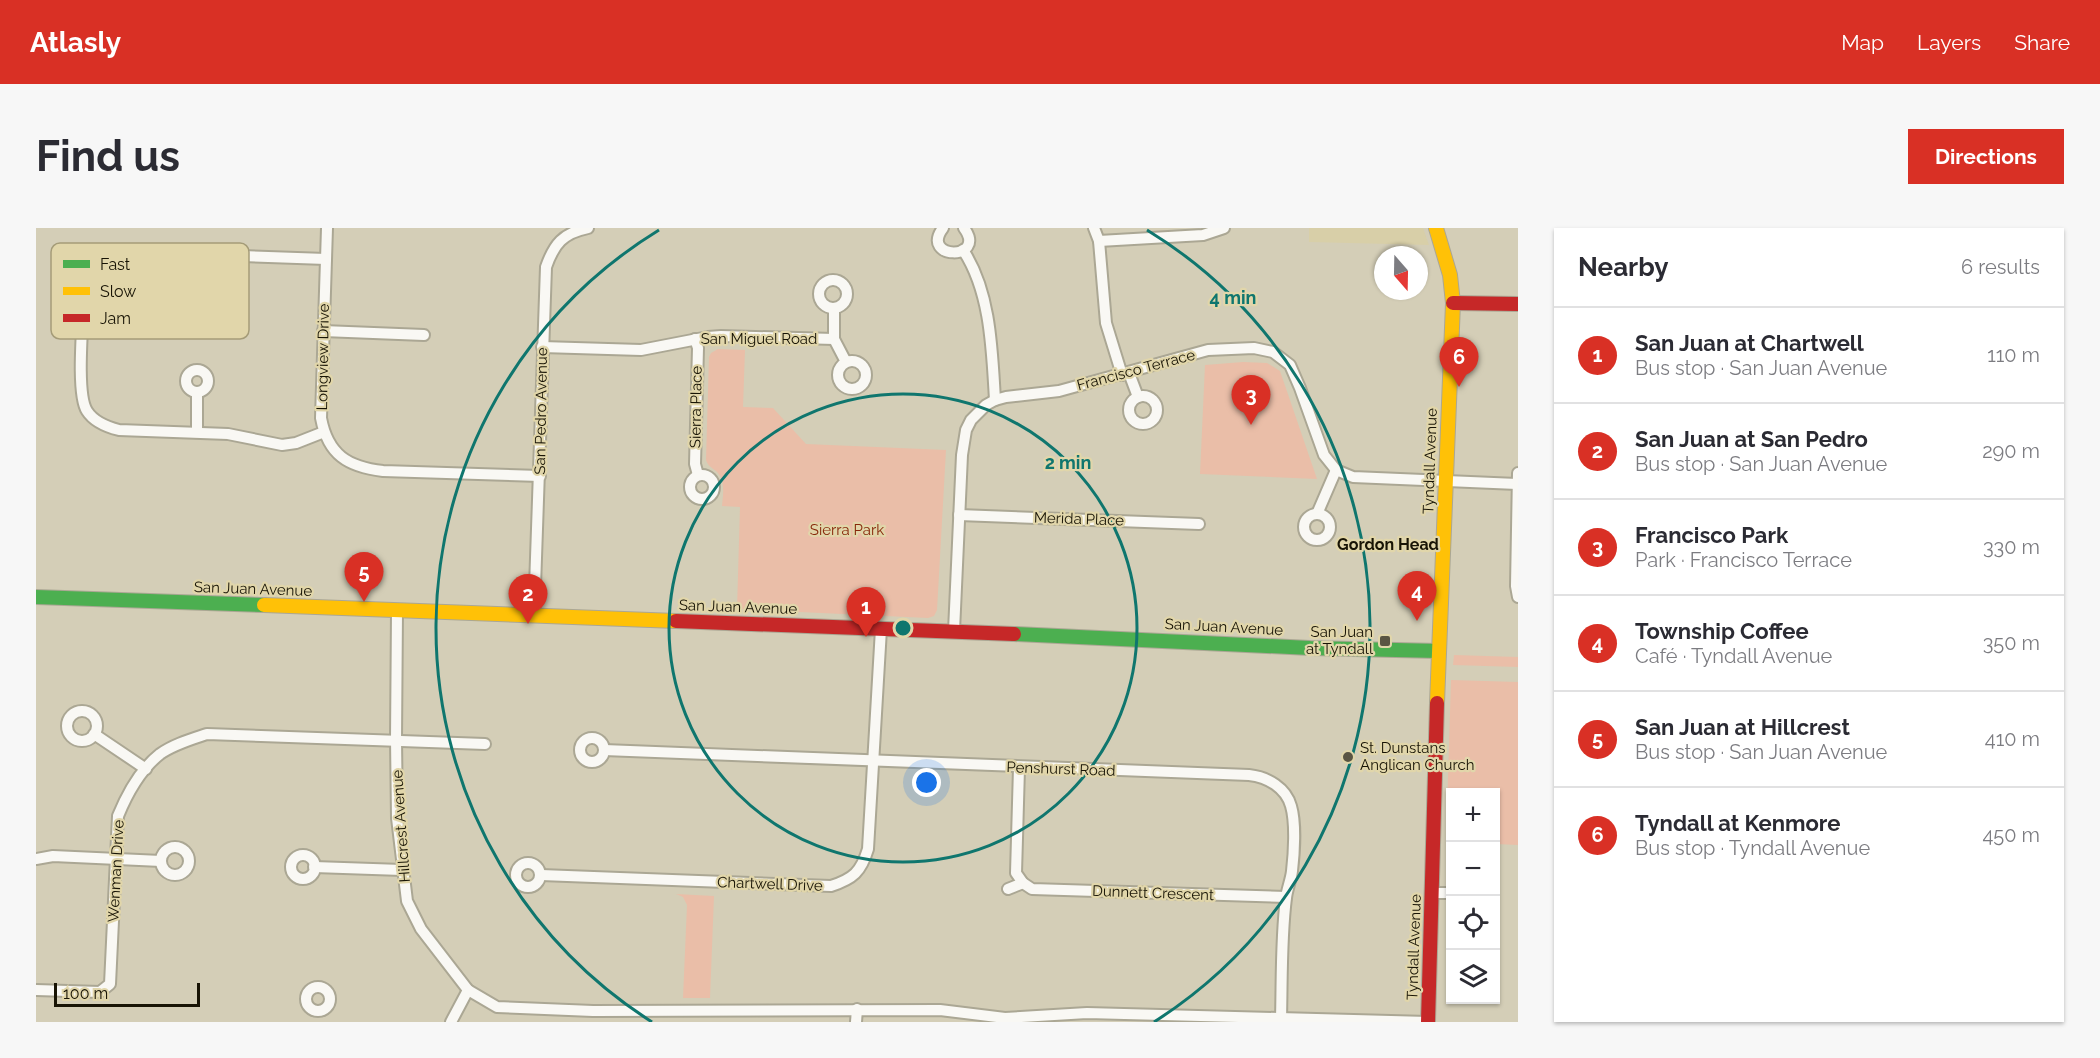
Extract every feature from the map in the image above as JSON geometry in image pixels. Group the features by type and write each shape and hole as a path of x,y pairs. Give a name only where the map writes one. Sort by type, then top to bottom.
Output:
{"street":[{"name":"Longview Drive","path":"327,228 321,418 330,445 340,457 364,469 383,471 540,476"},
{"name":"San Pedro Avenue","path":"534,616 540,476 544,280 551,252 558,242 568,234 588,228"},
{"path":"943,228 938,238 941,248 954,254 963,250 968,242 964,228"},
{"path":"1094,228 1099,241 1106,323 1125,374 1138,397"},
{"path":"1099,241 1203,235 1224,228"},
{"name":"Tyndall Avenue","path":"1428,1022 1439,651 1453,303 1450,275 1436,228"},
{"path":"954,632 962,455 966,430 979,411 995,400 987,315 970,260 963,250"},
{"path":"249,256 326,259"},
{"path":"1453,303 1518,304"},
{"path":"834,308 834,339 846,362"},
{"path":"323,331 424,334"},
{"name":"San Miguel Road","path":"542,347 641,350 721,336 834,339"},
{"path":"83,339 81,392 87,412 106,426 118,430 228,434 282,445 296,443 324,432"},
{"name":"Sierra Place","path":"695,339 698,348 695,464 698,475"},
{"name":"Francisco Terrace","path":"995,400 1059,391 1208,350 1254,348 1273,352 1290,365 1324,455 1336,470"},
{"path":"197,392 197,432"},
{"path":"1317,514 1336,470 1353,477 1517,484"},
{"path":"1518,473 1516,586 1518,597"},
{"name":"Merida Place","path":"959,515 1199,524"},
{"name":"San Juan Avenue","path":"36,597 1439,651"},
{"name":"Hillcrest Avenue","path":"397,612 397,818 407,901 421,929 468,990 497,1007 593,1016 695,1017 857,1009 940,1010 1005,1018 1087,1013 1173,1019 1428,1022"},
{"name":"Chartwell Drive","path":"541,875 831,886 846,881 864,863 868,849 881,629"},
{"path":"94,734 146,769"},
{"name":"Wenman Drive","path":"36,990 100,992 110,984 118,816 129,791 146,769 160,754 178,744 207,734 485,744"},
{"name":"Penshurst Road","path":"604,750 1019,768 1250,775 1269,780 1284,793 1292,812 1292,870 1286,897 1281,1019"},
{"path":"1008,890 1023,883 1016,873 1019,768"},
{"path":"36,858 53,856 161,861"},
{"path":"314,867 402,870"},
{"name":"Dunnett Crescent","path":"1023,883 1032,889 1286,897"},
{"path":"1432,893 1446,893"},
{"path":"452,1022 468,990"},
{"path":"856,1022 857,1009"}],"shaded area":[{"path":"1309,228 1423,228 1429,245 1309,242"}],"green space":[{"name":"Sierra Park","path":"718,349 745,350 743,407 773,408 806,444 946,450 937,610 934,616 928,618 737,609 740,507 722,506 721,479 706,460 709,357"},
{"path":"1267,363 1280,371 1317,479 1200,474 1205,365"},
{"path":"1454,655 1518,657 1518,667 1453,665"},
{"path":"1451,680 1518,682 1518,845 1500,844 1500,788 1448,788"},
{"path":"676,894 714,896 710,998 683,998 687,905 683,897"}],"traffic: fast":[{"path":"36,597 264,605"},
{"path":"1014,634 1310,648 1439,651"}],"traffic: slow":[{"path":"1436,228 1450,275 1453,303 1437,703"},
{"path":"264,605 676,621"}],"traffic: jam":[{"path":"1453,303 1518,304"},
{"path":"676,621 1014,634"},
{"path":"1428,1022 1437,703"}],"place":[{"name":"Tyndall at Kenmore","path":"1459,387"},
{"name":"Francisco Park","path":"1251,425"},
{"name":"San Juan at Hillcrest","path":"364,602"},
{"name":"Township Coffee","path":"1417,621"},
{"name":"San Juan at San Pedro","path":"528,624"},
{"name":"San Juan at Chartwell","path":"866,637"},
{"name":"San Juan at Tyndall","path":"1385,641"},
{"name":"St. Dunstans Anglican Church","path":"1348,757"}],"district":[{"name":"Gordon Head","path":"1388,544"}]}
